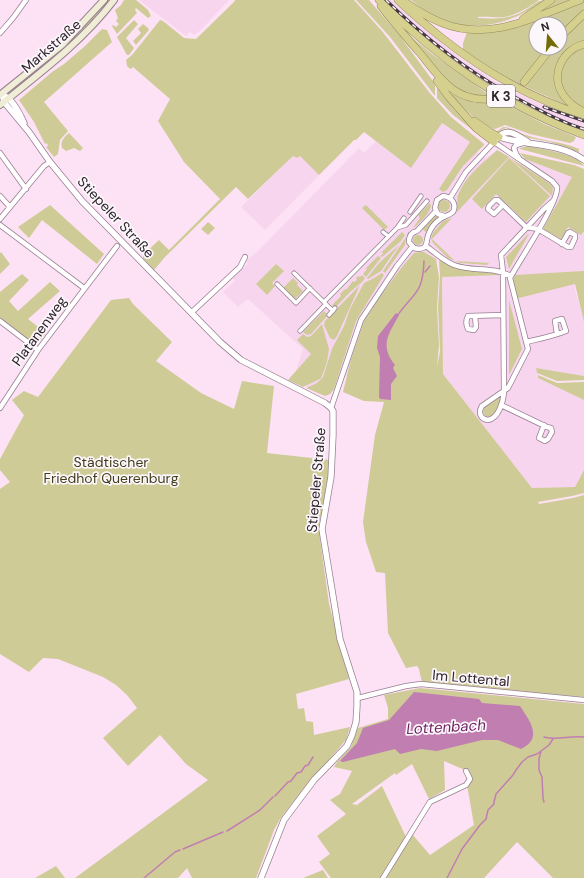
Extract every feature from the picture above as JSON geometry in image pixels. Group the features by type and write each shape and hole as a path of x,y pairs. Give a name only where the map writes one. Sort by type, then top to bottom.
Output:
{"highway":[{"path":"376,0 394,24 447,86 462,95 478,99 490,99"},
{"name":"K 3","path":"379,0 426,44 479,83 525,110 584,135"},
{"name":"K 3","path":"398,0 419,20 461,53 498,78 552,104 584,113"},
{"path":"402,0 424,15 452,26 475,30 495,30 514,26 580,0"},
{"path":"514,26 551,0"},
{"path":"568,29 584,14"},
{"path":"584,44 566,54 561,61 557,77 561,92 565,98 584,113"},
{"path":"524,82 545,56"},
{"path":"433,70 441,86 476,128 496,139"}],"main road":[{"name":"Markstraße","path":"1,94 62,45 104,0"},
{"name":"Markstraße","path":"4,102 82,36 100,18 114,0"}],"street":[{"path":"0,33 26,0"},
{"name":"Stiepeler Straße","path":"1,94 4,102 82,201 220,342 241,360 306,393 331,408 334,416 331,477 322,529 340,639 358,698"},
{"path":"450,198 466,172 503,133 508,132 530,143"},
{"path":"496,139 530,143 563,150 577,155 584,160"},
{"path":"496,139 520,159 555,184 557,193 553,201 538,229 511,276 510,281 527,351 512,382 504,392 482,406 480,411 481,417 486,420 493,418 501,405 504,392 503,272 501,255 526,227 553,201"},
{"path":"520,159 514,148 516,145 523,142"},
{"path":"0,153 26,188"},
{"path":"0,219 44,166 50,162"},
{"path":"0,196 10,207"},
{"path":"416,216 410,211 421,196"},
{"path":"426,246 429,231 439,219 450,214 454,209 454,202 450,198 444,196 438,199 435,205 438,214 444,216"},
{"path":"397,228 406,225 416,216 427,201"},
{"path":"503,205 526,227 538,229 562,244"},
{"path":"426,246 420,249 412,247 409,239 412,233 418,231 436,211"},
{"path":"300,331 328,304 335,291 397,228 404,218"},
{"name":"Platanenweg","path":"0,225 84,288"},
{"path":"418,231 423,232 427,236"},
{"path":"383,232 388,236"},
{"name":"Platanenweg","path":"0,408 38,350 117,246"},
{"path":"426,246 452,265 503,272 511,276"},
{"path":"331,408 361,320 397,266 412,247"},
{"path":"191,313 240,267 245,257"},
{"path":"294,272 334,309 329,315"},
{"path":"277,284 296,303 310,288"},
{"path":"335,291 339,295"},
{"path":"475,316 503,315"},
{"path":"0,322 38,350"},
{"path":"526,342 558,334"},
{"path":"501,405 544,425"},
{"name":"Im Lottental","path":"358,698 406,686 421,684 584,700"},
{"path":"261,878 284,820 314,780 350,741 356,722 358,698"},
{"path":"383,878 430,802 466,785 470,779 466,771"}],"shaded area":[{"path":"139,0 229,0 201,30 194,35 190,32 186,36"},
{"path":"384,0 393,0 445,46 495,81 552,109 584,119 584,131 540,113 472,74 441,52"},
{"path":"441,123 470,142 468,146 486,158 498,150 519,165 525,159 573,177 584,183 584,271 574,285 584,322 584,376 536,368 538,378 584,400 584,470 575,487 532,488 443,374 442,263 430,255 424,252 416,252 393,281 391,281 364,321 347,376 339,373 334,389 330,394 325,396 293,380 303,349 248,299 238,307 223,292 235,281 232,277 248,264 246,261 257,252 359,148 364,153 376,141 411,168"},
{"path":"290,138 356,140 354,140 265,230 241,207 290,159"}],"green space":[{"path":"106,0 111,0 78,36 42,68 17,88 16,87 63,46"},
{"path":"124,0 136,0 148,10 151,16 148,18 136,8 135,10 137,13 117,34 112,26 113,25 116,27 119,24 116,21 118,18 115,10"},
{"path":"235,0 354,0 382,31 429,92 451,117 484,145 463,166 447,190 443,192 439,189 470,142 442,123 411,168 364,132 319,175 300,156 297,158 293,156 248,199 236,187 165,257 154,270 143,258 143,255 159,240 169,250 220,199 184,162 158,121 170,99 133,67 131,69 129,68 126,60 132,55 160,20 184,38 196,39"},
{"path":"356,0 369,0 400,36 433,81 435,86 435,96 390,37"},
{"path":"411,0 539,0 523,10 509,16 478,17 499,18 515,15 523,12 538,2 545,0 512,19 495,24 478,26 444,20 427,12"},
{"path":"553,0 572,0 533,15"},
{"path":"584,0 584,12 568,27 568,16 533,16"},
{"path":"528,17 528,56 543,56 520,84 508,78 507,79 463,50 463,43 467,32 479,32"},
{"path":"584,19 584,41 568,49 568,32"},
{"path":"134,20 138,24 126,38 134,48 129,55 127,55 117,37"},
{"path":"143,24 149,30 136,45 133,41 141,33 138,29"},
{"path":"102,29 107,30 112,42 44,102 68,131 60,140 58,154 54,157 46,147 48,146 47,143 45,144 34,122 19,100 52,72 64,64"},
{"path":"405,32 432,54 492,97 470,96 449,85"},
{"path":"584,46 584,108 566,94 561,81 561,74 563,67 571,54"},
{"path":"550,56 562,56 555,69 554,77 555,86 566,105 524,86"},
{"path":"437,88 460,116 484,136 483,138 453,115 437,98"},
{"path":"452,94 476,103 498,100 544,124 576,137 574,141 570,143 530,134 505,125 495,129 489,129 479,123 451,95"},
{"path":"503,127 511,128 530,136 572,146 579,149 579,152 550,142 529,138 506,128 496,134 495,133"},
{"path":"69,133 83,148 80,151 74,148 66,151 62,148 63,140"},
{"path":"528,146 567,155 575,158 584,166 520,149"},
{"path":"497,150 509,157 456,213 458,195 461,188 475,170"},
{"path":"520,153 574,165 584,169 584,231 581,235 568,227 561,239 543,229 572,177 525,159"},
{"path":"509,157 549,183 553,188 552,196"},
{"path":"509,158 550,196 526,222 496,194 482,209 472,199"},
{"path":"444,200 448,202 450,206 448,210 444,212 440,210 438,206 440,202"},
{"path":"429,204 431,204 431,207 428,214 413,228 420,218 418,215"},
{"path":"50,205 104,254 97,264 42,220 29,238 18,227"},
{"path":"366,205 388,227 384,230 362,208"},
{"path":"435,214 439,217 426,232 422,229"},
{"path":"452,218 432,239 455,261 448,258 433,243 431,238 433,233 443,221"},
{"path":"208,222 215,228 208,235 201,229"},
{"path":"402,232 405,235 401,241 382,257 380,256 383,254 382,252"},
{"path":"529,234 509,269 506,257"},
{"path":"416,235 420,235 422,236 422,244 416,245 413,242 413,238"},
{"path":"406,237 405,245 385,273 383,271"},
{"path":"399,245 381,271 368,279 367,278 379,263"},
{"path":"1,252 10,264 0,274 0,253"},
{"path":"424,252 436,259 439,277 437,307 439,345 437,367 440,351 438,307 440,276 439,261 441,260 455,268 490,272 500,275 442,277 443,374 532,488 575,487 584,470 584,493 538,502 539,504 584,495 584,697 422,683 417,666 406,668 388,633 385,573 376,572 366,542 363,522 375,435 384,402 364,401 343,392 351,359 364,321 402,267 414,253"},
{"path":"378,256 381,258 366,277 363,274 367,269 366,268"},
{"path":"455,261 489,263 487,265 461,263"},
{"path":"276,264 284,271 272,283 275,286 267,295 256,284"},
{"path":"584,271 584,322 575,284 517,298 513,280 515,275"},
{"path":"382,273 384,275 356,321 334,389 330,394 325,396 306,388 317,383 323,377 332,349 344,326 350,309 364,283"},
{"path":"22,274 29,280 9,301 18,311 50,282 60,291 28,319 46,333 36,346 0,318 0,292"},
{"path":"362,275 365,278 362,282 335,308 332,305 341,296 340,294 345,289 346,290 353,281 354,282 357,280 356,278 358,276 360,277"},
{"path":"293,278 303,291 294,300 283,288"},
{"path":"360,285 337,336 334,340 330,338 324,325 325,321"},
{"name":"Städtischer Friedhof Querenburg","path":"129,298 133,304 172,342 156,361 201,393 234,409 242,381 274,386 267,453 330,460 328,485 319,524 320,539 329,604 349,679 296,694 298,709 304,708 306,721 313,722 314,735 350,727 346,740 280,819 274,830 256,878 192,878 187,868 178,878 75,878 208,780 186,764 160,735 128,766 103,738 137,708 127,695 116,685 103,677 58,659 43,658 29,672 0,654 0,489 10,482 0,470 0,459 24,415 12,400 24,391 38,397 111,300"},
{"path":"509,300 522,349 509,375"},
{"path":"324,311 328,315 311,334 307,335 303,332"},
{"path":"322,324 329,349 327,362 320,379 303,387 288,380 311,354 297,340 303,334 307,337 311,336"},
{"path":"536,368 584,376 584,380 557,381 537,373"},
{"path":"538,375 557,383 584,382 584,400 538,378"},
{"path":"500,398 500,400 496,410 491,416 486,417 483,412 485,407"},
{"path":"420,688 584,704 584,878 553,878 517,842 484,878 385,878 412,834 430,855 474,825 467,785 471,778 467,771 444,761 445,790 429,799 412,764 396,775 395,773 352,804 357,805 382,786 407,839 383,878 331,878 319,862 330,854 317,836 346,814 330,800 340,794 352,771 334,767 351,747 358,728 388,719 388,708 384,695"},
{"path":"56,866 65,878 35,878"},
{"path":"323,870 328,878 303,878"}],"water":[{"path":"396,313 399,315 387,340 387,351 395,365 393,368 397,376 391,384 391,400 380,399 380,357 377,348 378,336"},
{"path":"414,692 479,699 482,703 520,706 530,723 533,734 532,740 528,745 521,749 498,740 482,740 437,751 421,749 400,754 395,749 343,762 340,761 357,743 363,728 389,720"}],"waterway":[{"path":"397,316 420,287 424,261"},
{"path":"425,272 430,266"},
{"name":"Lottenbach","path":"544,737 584,737"},
{"path":"447,878 462,849 486,819 488,810 494,804 496,794 513,775 522,762 528,757 537,754 549,745 553,739"},
{"path":"541,751 539,770 542,777 544,802"},
{"name":"Lottenbach","path":"275,796 297,773 301,772 305,766 308,765 313,757"},
{"name":"Lottenbach","path":"227,831 260,810 273,797"},
{"name":"Lottenbach","path":"183,849 223,832"},
{"name":"Lottenbach","path":"144,878 175,852 180,850"}],"tunnel":[{"path":"490,99 511,91 524,82"}],"railway":[{"path":"386,0 419,30 453,58 471,70 508,94 563,121 584,129"},
{"path":"544,107 584,121"}]}
